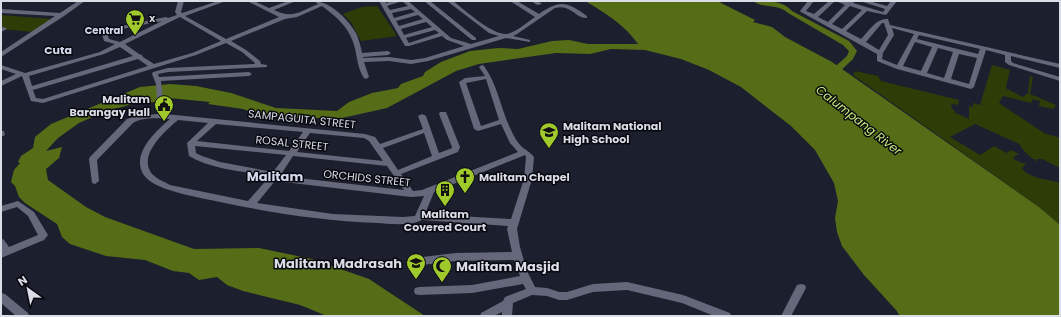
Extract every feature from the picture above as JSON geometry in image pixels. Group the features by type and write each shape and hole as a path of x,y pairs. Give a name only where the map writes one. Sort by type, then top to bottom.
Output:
{"street":[{"path":"1,55 82,1"},
{"path":"181,1 178,12 180,15 255,59 258,62 257,66"},
{"path":"1,84 23,74 102,53 180,15 223,1"},
{"path":"269,10 293,1"},
{"path":"399,1 383,3 406,44 410,45 443,34"},
{"path":"404,1 452,41 469,46"},
{"path":"427,1 474,39"},
{"path":"450,1 491,32 528,41"},
{"path":"513,1 539,17"},
{"path":"811,1 803,10 880,53"},
{"path":"814,17 832,1"},
{"path":"839,1 851,3 917,32 1060,66"},
{"path":"863,1 891,4"},
{"path":"884,1 891,4"},
{"path":"254,2 284,17"},
{"path":"156,76 194,54 284,17 295,16 320,3 341,18 352,31 366,77"},
{"path":"828,25 851,3"},
{"path":"891,4 887,20 891,35 880,53 880,62 971,87 983,48"},
{"path":"360,58 418,61 515,33 553,7 559,5 574,7 585,17"},
{"path":"388,12 411,7"},
{"path":"842,32 866,9"},
{"path":"1,11 62,14"},
{"path":"393,20 418,13"},
{"path":"162,116 156,76 140,56 120,44 106,40 104,31 153,21 171,19"},
{"path":"397,28 427,20"},
{"path":"862,42 880,22 887,20"},
{"path":"402,37 435,28"},
{"path":"899,68 917,32"},
{"path":"914,40 981,57"},
{"path":"923,74 936,46"},
{"path":"947,80 957,51"},
{"path":"360,58 388,53"},
{"path":"1008,54 1008,62 1011,64 1060,79"},
{"path":"30,89 140,56"},
{"path":"79,60 84,73"},
{"path":"156,76 168,70 265,66"},
{"path":"1,67 23,74 33,100 43,101 156,76 249,74"},
{"path":"482,67 489,77 510,138 523,153 527,153 530,157 528,179 512,229 517,256 532,291"},
{"path":"489,77 465,80 462,82 478,129 504,121"},
{"path":"397,173 456,149 443,114"},
{"name":"SAMPAGUITA STREET","path":"95,181 93,158 118,131 132,119 162,116 365,136 372,139 411,194"},
{"path":"422,116 437,158"},
{"path":"176,118 154,138 145,155 146,169 153,179 168,187 250,205 320,217 381,221 415,220 420,217 514,223"},
{"path":"191,143 214,121"},
{"path":"378,147 426,130"},
{"path":"250,205 275,176 308,131"},
{"name":"ROSAL STREET","path":"191,143 391,164"},
{"name":"ORCHIDS STREET","path":"191,143 192,154 197,158 275,176 411,194 430,191 523,153"},
{"path":"420,217 430,191"},
{"path":"1,208 18,204 31,214 43,235 41,238 4,253 1,242"},
{"path":"422,261 456,257 517,256"},
{"path":"419,291 472,289 527,280"},
{"path":"485,316 507,304 511,298 532,291 567,296 594,288 627,286 683,299 726,316"},
{"path":"786,316 801,288"},
{"path":"1,297 24,316"},
{"path":"507,304 507,316"}],"shaded area":[{"path":"377,6 397,36 361,41 351,22 343,14 362,7"},
{"path":"1,15 52,19 33,32 1,29"},
{"path":"992,65 1010,70 1006,87 1007,89 1023,97 1028,93 1030,76 1033,77 1030,94 1056,105 1053,109 1039,106 1040,101 1033,99 1031,103 1003,96 999,103 1044,133 1060,138 1060,168 1042,159 1036,159 1038,162 1032,158 1019,144 975,124 950,137 980,155 994,146 1007,153 1011,150 1019,154 1014,157 1014,160 1026,164 1022,168 1025,172 1034,177 1060,183 1060,225 1039,207 853,75 855,71 878,76 881,81 959,100 958,105 952,104 951,107 956,113 969,119 969,106 973,107 973,103 980,105"}],"water":[{"name":"Calumpang River","path":"585,1 717,1 755,20 753,22 772,27 785,37 832,62 1039,207 1060,225 1060,316 900,316 864,275 842,246 837,232 835,218 838,201 834,183 815,150 791,126 741,87 709,70 681,59 645,50 611,49 590,54 556,53 479,64 456,71 387,108 342,118 268,118 243,109 208,104 210,102 169,98 158,102 136,103 104,112 79,123 58,138 46,151 62,147 59,158 46,169 48,180 86,207 105,217 194,249 259,248 312,259 369,279 425,316 327,316 300,305 243,291 227,285 217,277 199,280 189,273 173,271 145,260 106,256 70,244 62,237 57,224 25,203 19,197 15,186 11,182 14,170 20,163 18,162 21,156 33,148 35,137 51,124 140,87 170,84 196,86 231,93 276,108 337,111 349,102 372,93 398,88 401,84 423,76 425,72 441,62 470,51 498,48 518,49 552,41 569,40 588,44 638,44 621,25 607,14"}],"waterway":[{"path":"756,1 783,6 790,12 846,43 853,51 850,57 831,75"}],"place":[{"name":"X","path":"135,36"},
{"name":"Malitam Barangay Hall","path":"164,122"},
{"name":"Malitam National High School","path":"549,149"},
{"name":"Malitam Chapel","path":"465,194"},
{"name":"Malitam Covered Court","path":"445,207"},
{"name":"Malitam Madrasah","path":"416,280"},
{"name":"Malitam Masjid","path":"442,283"}],"district":[{"name":"Central","path":"104,30"},
{"name":"Cuta","path":"58,50"},
{"name":"Malitam","path":"275,176"}]}
